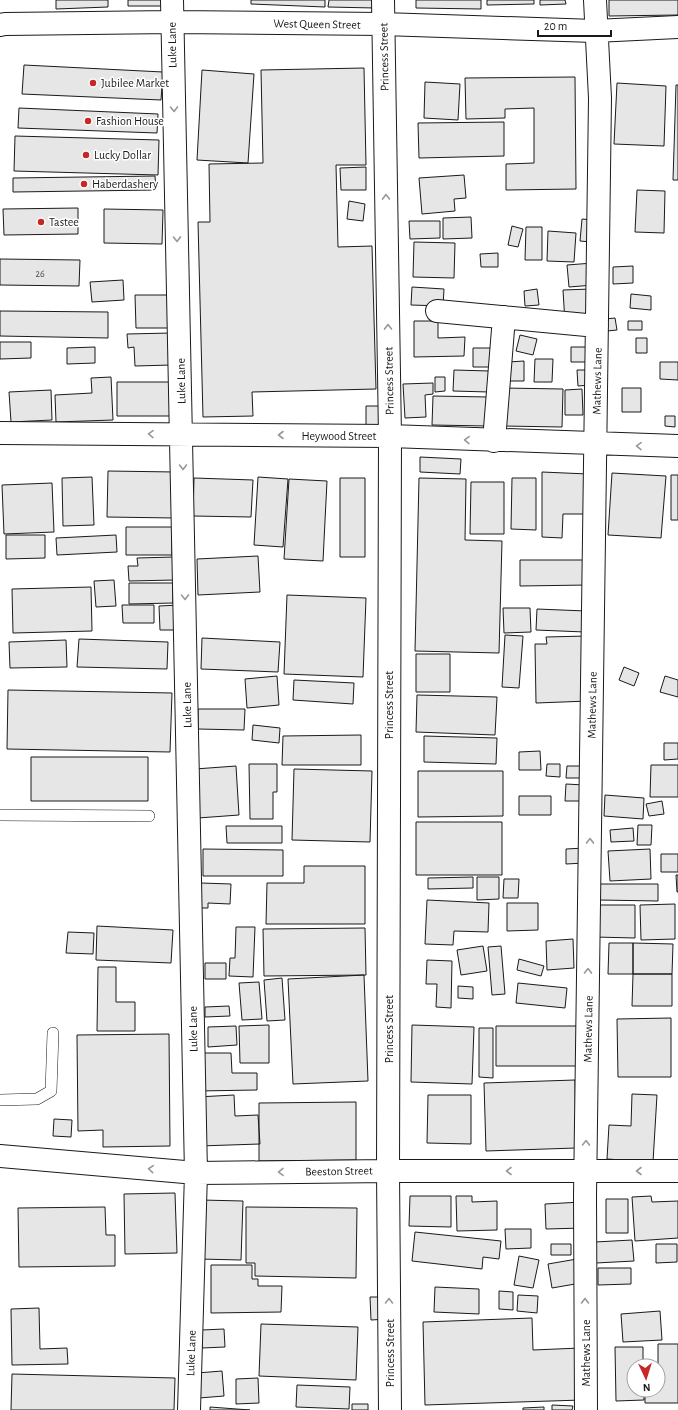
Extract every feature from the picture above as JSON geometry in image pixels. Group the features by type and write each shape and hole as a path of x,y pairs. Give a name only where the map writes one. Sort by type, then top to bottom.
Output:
{"street":[{"name":"Luke Lane","path":"172,0 196,1173 189,1410"},
{"name":"Princess Street","path":"383,0 390,436 388,1170 390,1410"},
{"name":"Mathews Lane","path":"586,1410 585,1171 600,98 595,31 595,0"},
{"name":"West Queen Street","path":"2,23 172,22 383,24 595,31 678,27"},
{"path":"437,311 597,326"},
{"path":"494,441 504,317"},
{"name":"Heywood Street","path":"0,433 390,436 596,445 678,446"},
{"name":"Beeston Street","path":"0,1156 196,1173 388,1170 678,1171"}],"lane":[{"path":"0,815 149,816"},
{"path":"0,1100 37,1098 51,1091 53,1033"}],"building":[{"path":"56,0 108,0 108,7 56,9"},
{"path":"128,0 170,0 169,6 128,6"},
{"path":"251,0 325,0 325,7 251,4"},
{"path":"329,0 375,0 375,8 328,7"},
{"path":"416,0 481,0 481,9 416,8"},
{"path":"487,0 534,0 534,4 487,5"},
{"path":"540,0 565,0 566,4 540,5"},
{"path":"609,0 678,0 678,15 609,16"},
{"name":"Jubilee Market","path":"24,65 163,72 161,100 22,94"},
{"path":"364,68 366,165 336,165 338,247 372,246 376,389 252,392 253,416 203,417 198,222 210,222 209,164 263,163 261,70"},
{"path":"202,70 254,74 248,163 197,160"},
{"path":"575,77 576,189 506,190 506,164 534,163 534,108 505,109 505,118 466,119 465,78"},
{"path":"425,82 460,84 458,120 424,118"},
{"path":"617,83 666,86 664,146 614,144"},
{"path":"676,85 678,85 678,180 673,180"},
{"name":"Fashion House","path":"19,108 158,114 157,133 18,128"},
{"path":"504,122 504,156 419,158 418,123"},
{"name":"Lucky Dollar","path":"15,136 159,140 158,175 14,171"},
{"path":"366,167 366,190 341,190 340,168"},
{"path":"464,175 466,198 454,199 455,211 422,214 419,178"},
{"name":"Haberdashery","path":"155,176 156,190 13,192 13,178"},
{"path":"637,190 665,191 664,233 635,232"},
{"path":"349,201 365,204 363,221 347,219"},
{"name":"Tastee","path":"78,208 78,234 4,235 3,209"},
{"path":"104,209 163,210 162,244 104,243"},
{"path":"471,217 472,238 443,239 443,218"},
{"path":"582,219 593,220 591,242 580,241"},
{"path":"409,221 440,221 440,238 410,239"},
{"path":"512,226 523,229 518,247 508,245"},
{"path":"526,227 542,227 542,260 525,260"},
{"path":"548,231 576,233 574,262 547,261"},
{"path":"414,242 455,243 454,278 413,277"},
{"path":"498,253 498,267 481,267 480,254"},
{"path":"0,259 80,260 79,286 0,285"},
{"path":"593,263 594,285 569,287 567,265"},
{"path":"633,266 633,283 613,284 613,267"},
{"path":"123,280 124,300 92,302 90,282"},
{"path":"412,287 444,289 443,306 411,305"},
{"path":"537,289 539,305 525,306 524,291"},
{"path":"591,289 593,321 565,323 563,290"},
{"path":"631,294 651,296 651,310 630,308"},
{"path":"135,295 173,295 173,328 136,328"},
{"path":"0,311 108,312 108,338 0,336"},
{"path":"615,318 617,330 607,331 605,319"},
{"path":"414,321 438,321 438,338 465,337 464,356 414,357"},
{"path":"628,321 642,321 642,330 628,330"},
{"path":"171,333 172,365 135,366 134,347 128,348 127,334"},
{"path":"520,335 537,339 533,355 516,351"},
{"path":"636,338 647,338 647,353 636,353"},
{"path":"0,342 31,342 31,358 0,359"},
{"path":"95,347 95,363 67,364 67,348"},
{"path":"571,347 594,347 594,362 571,362"},
{"path":"473,348 494,348 494,367 473,367"},
{"path":"535,359 553,359 552,382 534,382"},
{"path":"524,361 524,381 508,381 508,362"},
{"path":"660,362 678,362 678,380 660,379"},
{"path":"454,370 490,371 489,392 453,391"},
{"path":"577,370 590,370 591,385 578,386"},
{"path":"111,377 113,420 56,422 55,395 92,393 91,378"},
{"path":"435,377 445,377 445,391 435,392"},
{"path":"117,382 176,382 176,416 117,416"},
{"path":"433,383 433,394 425,395 426,417 405,418 403,384"},
{"path":"503,388 563,389 562,427 503,426"},
{"path":"622,388 641,388 641,412 622,412"},
{"path":"582,389 583,415 565,415 565,390"},
{"path":"51,390 52,420 11,422 9,392"},
{"path":"433,396 489,397 488,426 432,425"},
{"path":"366,406 384,406 384,429 366,429"},
{"path":"665,416 675,416 675,427 665,426"},
{"path":"420,457 461,459 460,474 420,472"},
{"path":"108,471 175,472 174,518 107,517"},
{"path":"542,472 588,474 588,514 563,514 562,538 542,537"},
{"path":"612,473 666,476 661,538 608,535"},
{"path":"671,475 678,475 678,520 671,520"},
{"path":"92,477 94,525 63,526 62,478"},
{"path":"258,477 288,479 283,547 254,545"},
{"path":"194,478 253,480 251,517 193,516"},
{"path":"340,478 365,478 365,557 340,557"},
{"path":"419,478 466,479 465,540 502,541 499,653 415,651"},
{"path":"512,478 536,478 536,530 511,529"},
{"path":"289,479 327,481 323,561 284,559"},
{"path":"471,482 504,482 504,534 470,534"},
{"path":"52,483 54,532 4,534 2,485"},
{"path":"126,527 172,527 172,555 126,555"},
{"path":"6,535 45,535 45,558 6,559"},
{"path":"116,535 117,552 57,555 56,538"},
{"path":"258,556 260,592 198,595 197,559"},
{"path":"174,557 175,580 129,581 128,566 138,566 137,558"},
{"path":"520,560 588,560 588,585 520,586"},
{"path":"114,580 116,606 96,607 94,581"},
{"path":"129,583 173,583 173,603 129,604"},
{"path":"91,587 92,631 13,633 12,589"},
{"path":"287,595 366,598 363,677 284,674"},
{"path":"122,605 154,605 154,623 123,623"},
{"path":"179,605 180,630 160,630 159,606"},
{"path":"503,608 530,608 531,632 504,633"},
{"path":"537,609 586,611 585,632 536,630"},
{"path":"505,635 523,636 519,688 502,687"},
{"path":"587,636 589,701 536,703 535,644 547,644 546,637"},
{"path":"202,638 280,642 278,672 201,669"},
{"path":"79,639 168,642 167,669 77,667"},
{"path":"66,640 67,667 10,668 9,642"},
{"path":"416,654 450,654 450,692 416,692"},
{"path":"624,667 639,673 634,686 619,680"},
{"path":"277,676 279,705 247,708 245,679"},
{"path":"665,676 678,680 678,697 660,692"},
{"path":"294,680 354,683 353,704 293,700"},
{"path":"8,690 172,693 170,752 7,749"},
{"path":"417,695 497,697 495,735 416,732"},
{"path":"198,709 245,709 244,730 198,729"},
{"path":"253,725 280,728 279,743 252,740"},
{"path":"361,735 361,765 282,765 283,736"},
{"path":"424,736 497,738 496,764 424,762"},
{"path":"664,743 678,743 678,759 664,760"},
{"path":"540,751 541,770 519,770 519,752"},
{"path":"31,757 148,757 148,801 31,801"},
{"path":"249,764 277,764 277,792 273,792 273,819 250,819"},
{"path":"547,764 560,764 560,777 546,776"},
{"path":"651,765 678,765 678,797 650,797"},
{"path":"236,766 239,815 198,818 195,769"},
{"path":"567,766 585,766 584,778 566,778"},
{"path":"294,769 372,771 370,842 292,840"},
{"path":"418,771 503,771 503,816 418,817"},
{"path":"566,784 584,785 584,801 565,801"},
{"path":"605,795 644,798 643,819 604,816"},
{"path":"519,796 551,796 551,815 519,815"},
{"path":"662,801 664,814 649,816 646,804"},
{"path":"416,822 502,822 502,875 416,875"},
{"path":"638,825 652,825 651,845 637,845"},
{"path":"226,826 282,826 282,843 227,843"},
{"path":"633,828 634,841 611,842 610,830"},
{"path":"585,848 585,863 566,864 566,849"},
{"path":"203,849 283,850 283,876 203,876"},
{"path":"650,849 651,879 610,881 608,851"},
{"path":"661,854 678,854 678,872 661,872"},
{"path":"304,866 365,866 365,924 266,924 267,883 304,883"},
{"path":"676,875 678,875 678,892 677,892"},
{"path":"473,877 473,888 428,889 428,878"},
{"path":"477,877 499,877 499,899 477,900"},
{"path":"504,879 519,879 518,898 503,898"},
{"path":"201,883 231,884 230,904 208,903 208,908 200,908"},
{"path":"599,884 658,884 658,901 599,900"},
{"path":"427,900 489,903 488,932 454,931 453,945 425,944"},
{"path":"507,903 538,903 538,930 507,931"},
{"path":"675,904 675,939 641,940 640,905"},
{"path":"594,905 635,905 635,938 594,937"},
{"path":"97,926 173,930 171,963 96,960"},
{"path":"236,927 255,927 253,977 229,976 230,958 235,958"},
{"path":"365,928 366,975 264,976 263,929"},
{"path":"68,932 94,933 93,954 66,953"},
{"path":"573,939 574,968 547,970 546,941"},
{"path":"609,943 633,943 633,974 608,974"},
{"path":"633,943 673,944 672,974 633,974"},
{"path":"483,946 487,971 461,975 457,950"},
{"path":"501,946 505,994 492,995 488,947"},
{"path":"519,959 544,966 541,976 517,970"},
{"path":"427,960 452,961 451,1008 436,1007 437,984 426,984"},
{"path":"205,963 226,963 226,979 205,979"},
{"path":"98,967 116,967 116,1002 135,1002 135,1031 97,1031"},
{"path":"633,974 672,974 672,1006 632,1006"},
{"path":"364,975 368,1081 293,1084 288,979"},
{"path":"282,978 285,1020 267,1021 264,980"},
{"path":"259,982 262,1019 242,1020 239,983"},
{"path":"518,983 567,988 565,1008 516,1003"},
{"path":"458,986 473,987 473,999 458,998"},
{"path":"229,1006 230,1016 205,1017 205,1007"},
{"path":"671,1018 671,1077 618,1077 617,1019"},
{"path":"269,1025 269,1063 240,1063 239,1026"},
{"path":"412,1025 474,1027 472,1084 411,1082"},
{"path":"236,1026 237,1045 208,1047 208,1027"},
{"path":"496,1026 580,1026 580,1066 496,1066"},
{"path":"479,1028 493,1028 493,1078 479,1077"},
{"path":"169,1034 170,1146 103,1147 103,1130 78,1131 77,1035"},
{"path":"197,1053 231,1053 232,1073 257,1073 257,1090 197,1091"},
{"path":"575,1080 576,1148 486,1151 484,1083"},
{"path":"632,1094 657,1095 653,1162 607,1159 609,1125 631,1126"},
{"path":"234,1095 235,1116 258,1115 260,1144 199,1146 197,1097"},
{"path":"428,1095 471,1095 471,1144 427,1143"},
{"path":"356,1102 356,1160 259,1161 259,1103"},
{"path":"54,1119 72,1120 71,1137 53,1136"},
{"path":"175,1193 177,1253 125,1254 124,1194"},
{"path":"410,1196 451,1196 451,1227 409,1226"},
{"path":"456,1196 472,1196 472,1202 497,1201 497,1230 457,1231"},
{"path":"651,1196 652,1202 678,1201 678,1238 635,1241 632,1197"},
{"path":"606,1199 628,1199 628,1233 606,1233"},
{"path":"201,1200 243,1201 241,1260 199,1259"},
{"path":"582,1202 583,1228 546,1229 545,1204"},
{"path":"105,1207 106,1235 115,1235 115,1266 19,1267 18,1208"},
{"path":"246,1207 357,1208 356,1278 255,1276 255,1263 246,1263"},
{"path":"505,1229 531,1229 531,1248 506,1249"},
{"path":"415,1232 501,1241 499,1259 483,1257 482,1269 412,1261"},
{"path":"632,1240 634,1261 596,1263 595,1242"},
{"path":"551,1244 571,1244 571,1255 551,1255"},
{"path":"656,1244 677,1244 677,1262 656,1263"},
{"path":"519,1256 539,1260 533,1288 514,1285"},
{"path":"577,1259 581,1283 552,1288 548,1264"},
{"path":"211,1265 252,1265 252,1279 258,1279 258,1286 282,1286 281,1312 211,1313"},
{"path":"598,1268 631,1268 631,1284 598,1285"},
{"path":"435,1287 479,1289 479,1314 434,1312"},
{"path":"499,1291 513,1292 513,1310 499,1309"},
{"path":"518,1295 538,1296 537,1313 517,1311"},
{"path":"370,1297 388,1297 388,1319 371,1320"},
{"path":"39,1308 40,1349 67,1348 68,1364 12,1365 11,1309"},
{"path":"660,1311 662,1340 623,1342 621,1314"},
{"path":"532,1318 533,1350 580,1348 582,1400 425,1405 423,1322"},
{"path":"261,1324 358,1327 356,1380 259,1376"},
{"path":"224,1329 225,1347 202,1348 202,1330"},
{"path":"658,1344 678,1344 678,1403 645,1403 645,1398 666,1398 666,1358 658,1358"},
{"path":"615,1347 643,1347 643,1358 626,1358 626,1398 644,1398 644,1400 616,1401"},
{"path":"222,1371 224,1396 199,1398 197,1373"},
{"path":"12,1374 175,1378 174,1410 11,1410"},
{"path":"258,1378 259,1403 236,1404 236,1379"},
{"path":"297,1385 350,1387 349,1409 296,1407"},
{"path":"352,1404 368,1404 368,1410 352,1410"},
{"path":"552,1405 573,1406 572,1410 552,1410"},
{"path":"210,1407 250,1410 210,1410"},
{"path":"544,1407 544,1410 523,1410 523,1408"}],"place":[{"name":"Jubilee Market","path":"93,83"},
{"name":"Fashion House","path":"88,121"},
{"name":"Lucky Dollar","path":"86,155"},
{"name":"Haberdashery","path":"84,184"},
{"name":"Tastee","path":"41,222"}]}
